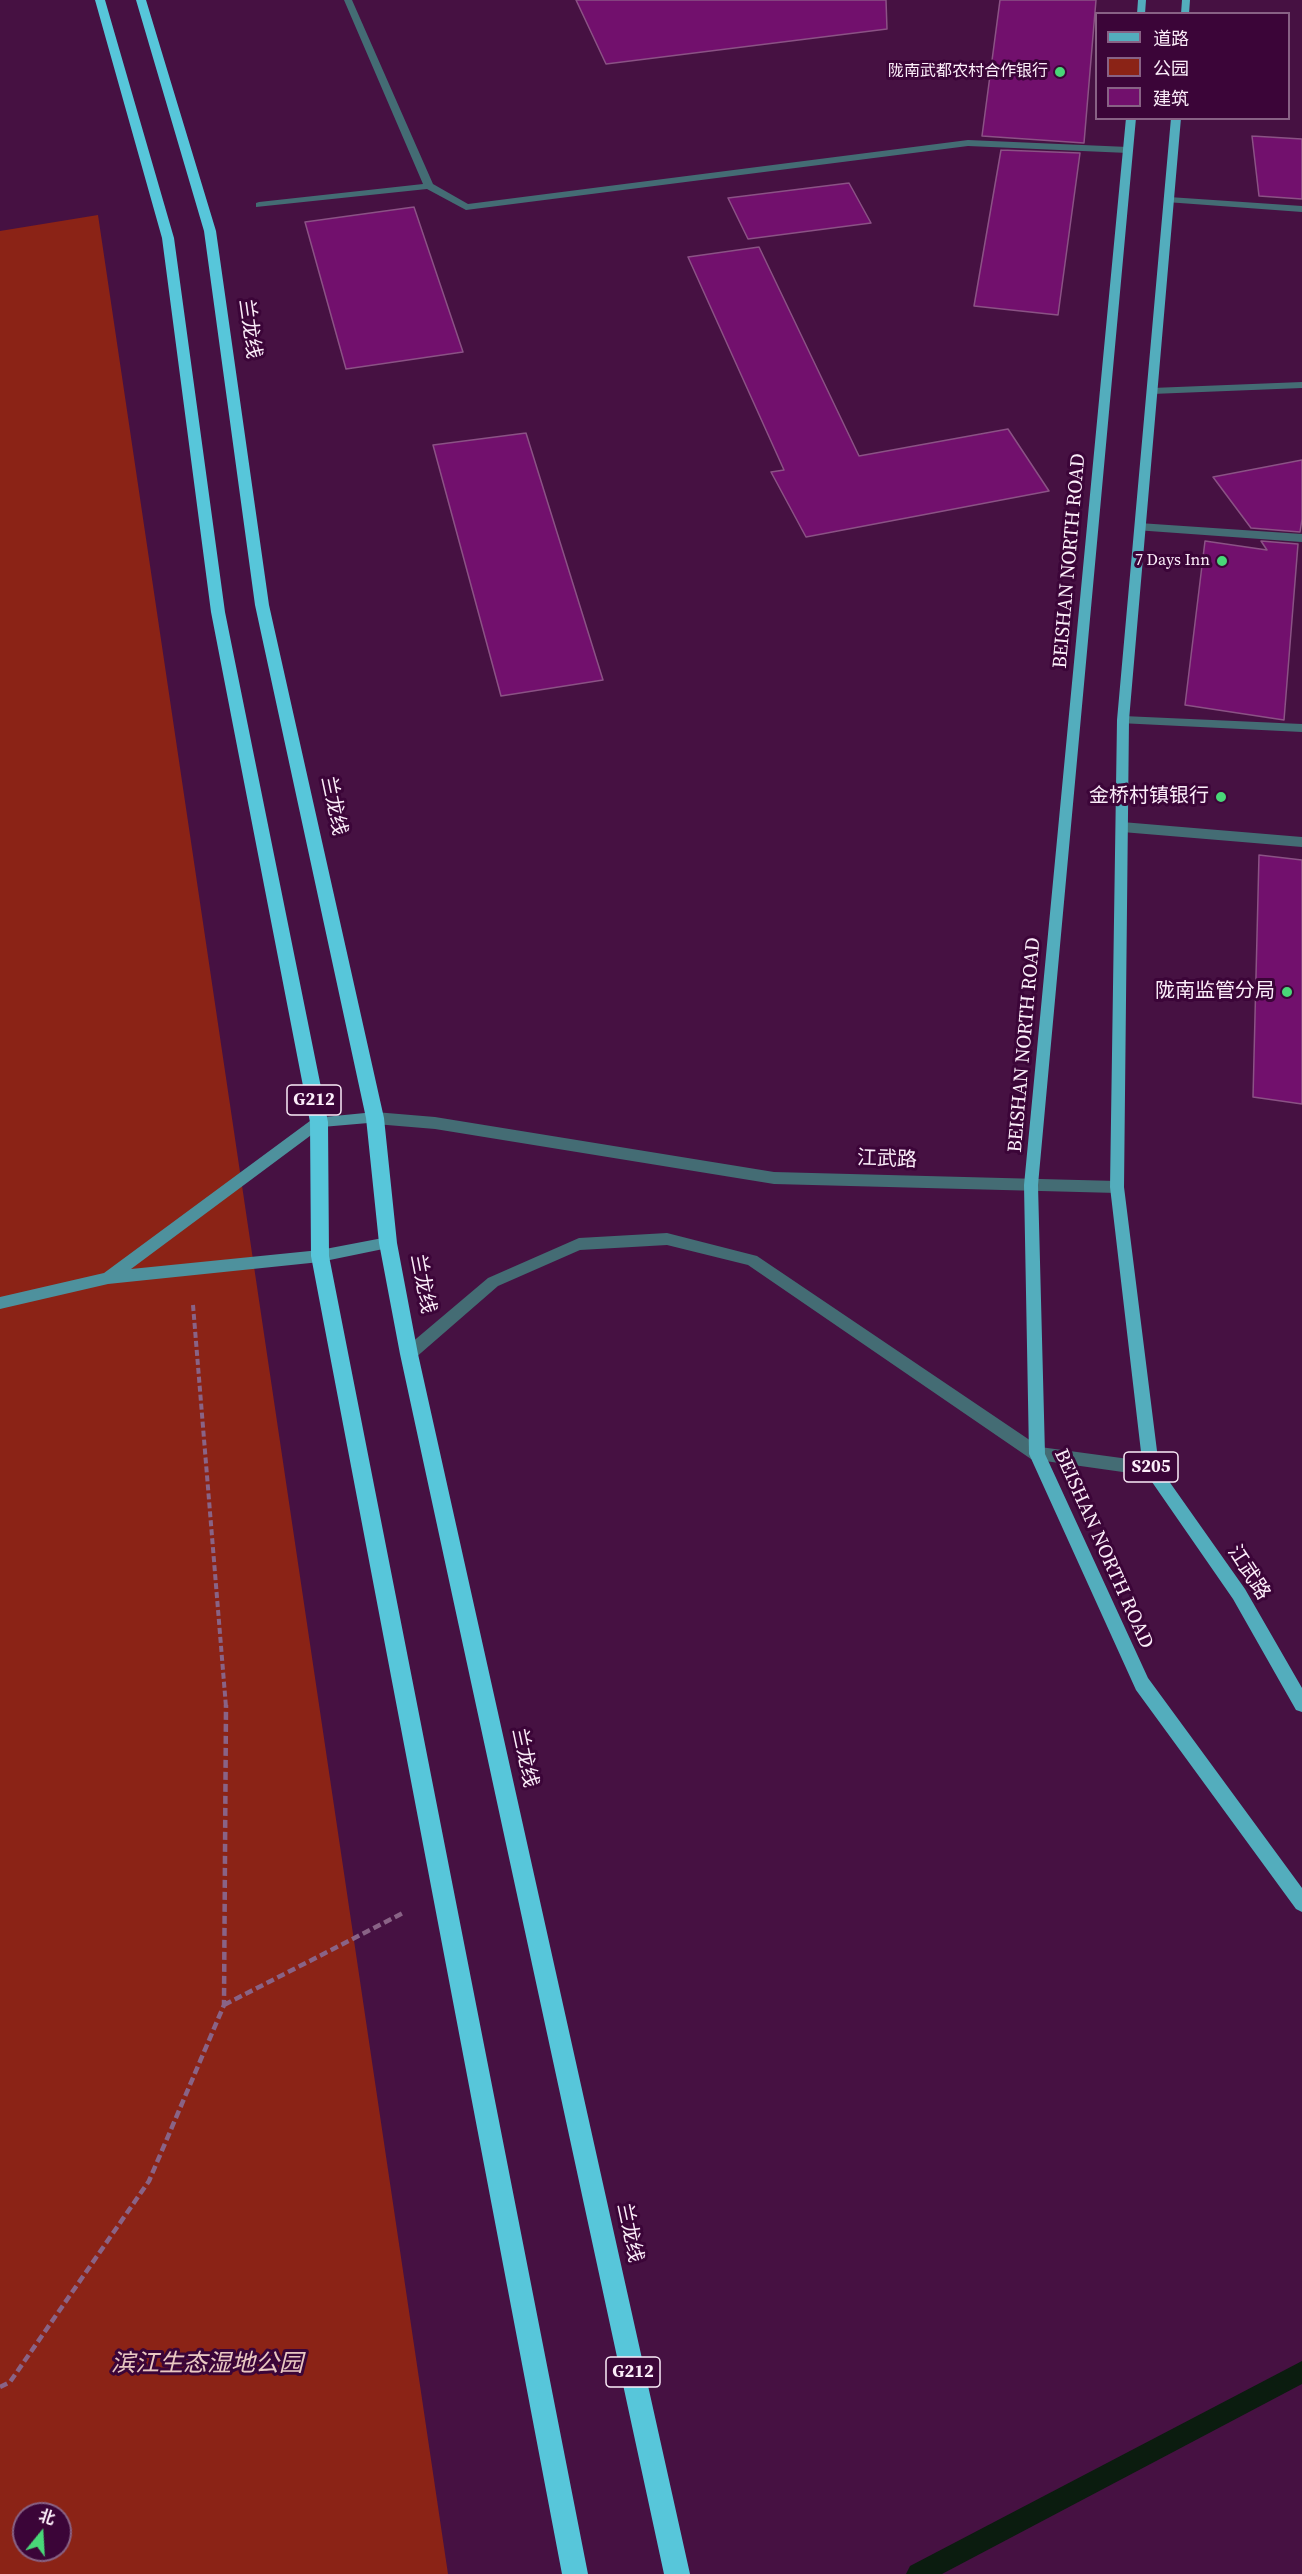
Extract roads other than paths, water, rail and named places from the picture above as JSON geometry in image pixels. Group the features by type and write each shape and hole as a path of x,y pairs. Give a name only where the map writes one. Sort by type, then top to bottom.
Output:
{"highway":[{"name":"G212","path":"99,0 168,238 218,612 318,1122 320,1256 575,2574"},
{"name":"兰龙线","path":"141,0 210,231 262,605 375,1118 388,1243 409,1354 677,2574"}],"main road":[{"name":"BEISHAN NORTH ROAD","path":"1131,120 1031,1185 1037,1454 1142,1684 1302,1903"},
{"path":"1117,1187 1123,720 1176,120"},
{"path":"108,1278 318,1122 375,1118"},
{"name":"江武路","path":"1117,1187 1151,1469 1239,1594 1297,1689 1302,1704"},
{"path":"0,1303 108,1278 320,1256 388,1243"}],"street":[{"path":"348,0 429,186"},
{"path":"259,206 429,186 466,207 968,143 1128,150"},
{"path":"1169,200 1302,209"},
{"path":"1152,391 1302,385"},
{"path":"1139,527 1302,538"},
{"path":"1123,720 1302,728"},
{"path":"1122,827 1302,842"},
{"name":"江武路","path":"375,1118 435,1123 774,1178 1117,1187"},
{"path":"409,1354 493,1282 579,1244 667,1239 752,1260 1037,1454 1151,1469"}],"waterway":[{"path":"918,2574 1302,2372"}],"place":[{"name":"陇南武都农村合作银行","path":"1060,72"},
{"name":"7 Days Inn","path":"1222,561"},
{"name":"金桥村镇银行","path":"1221,797"},
{"name":"陇南监管分局","path":"1287,992"}],"park label":[{"name":"滨江生态湿地公园","path":"207,2365"}]}
